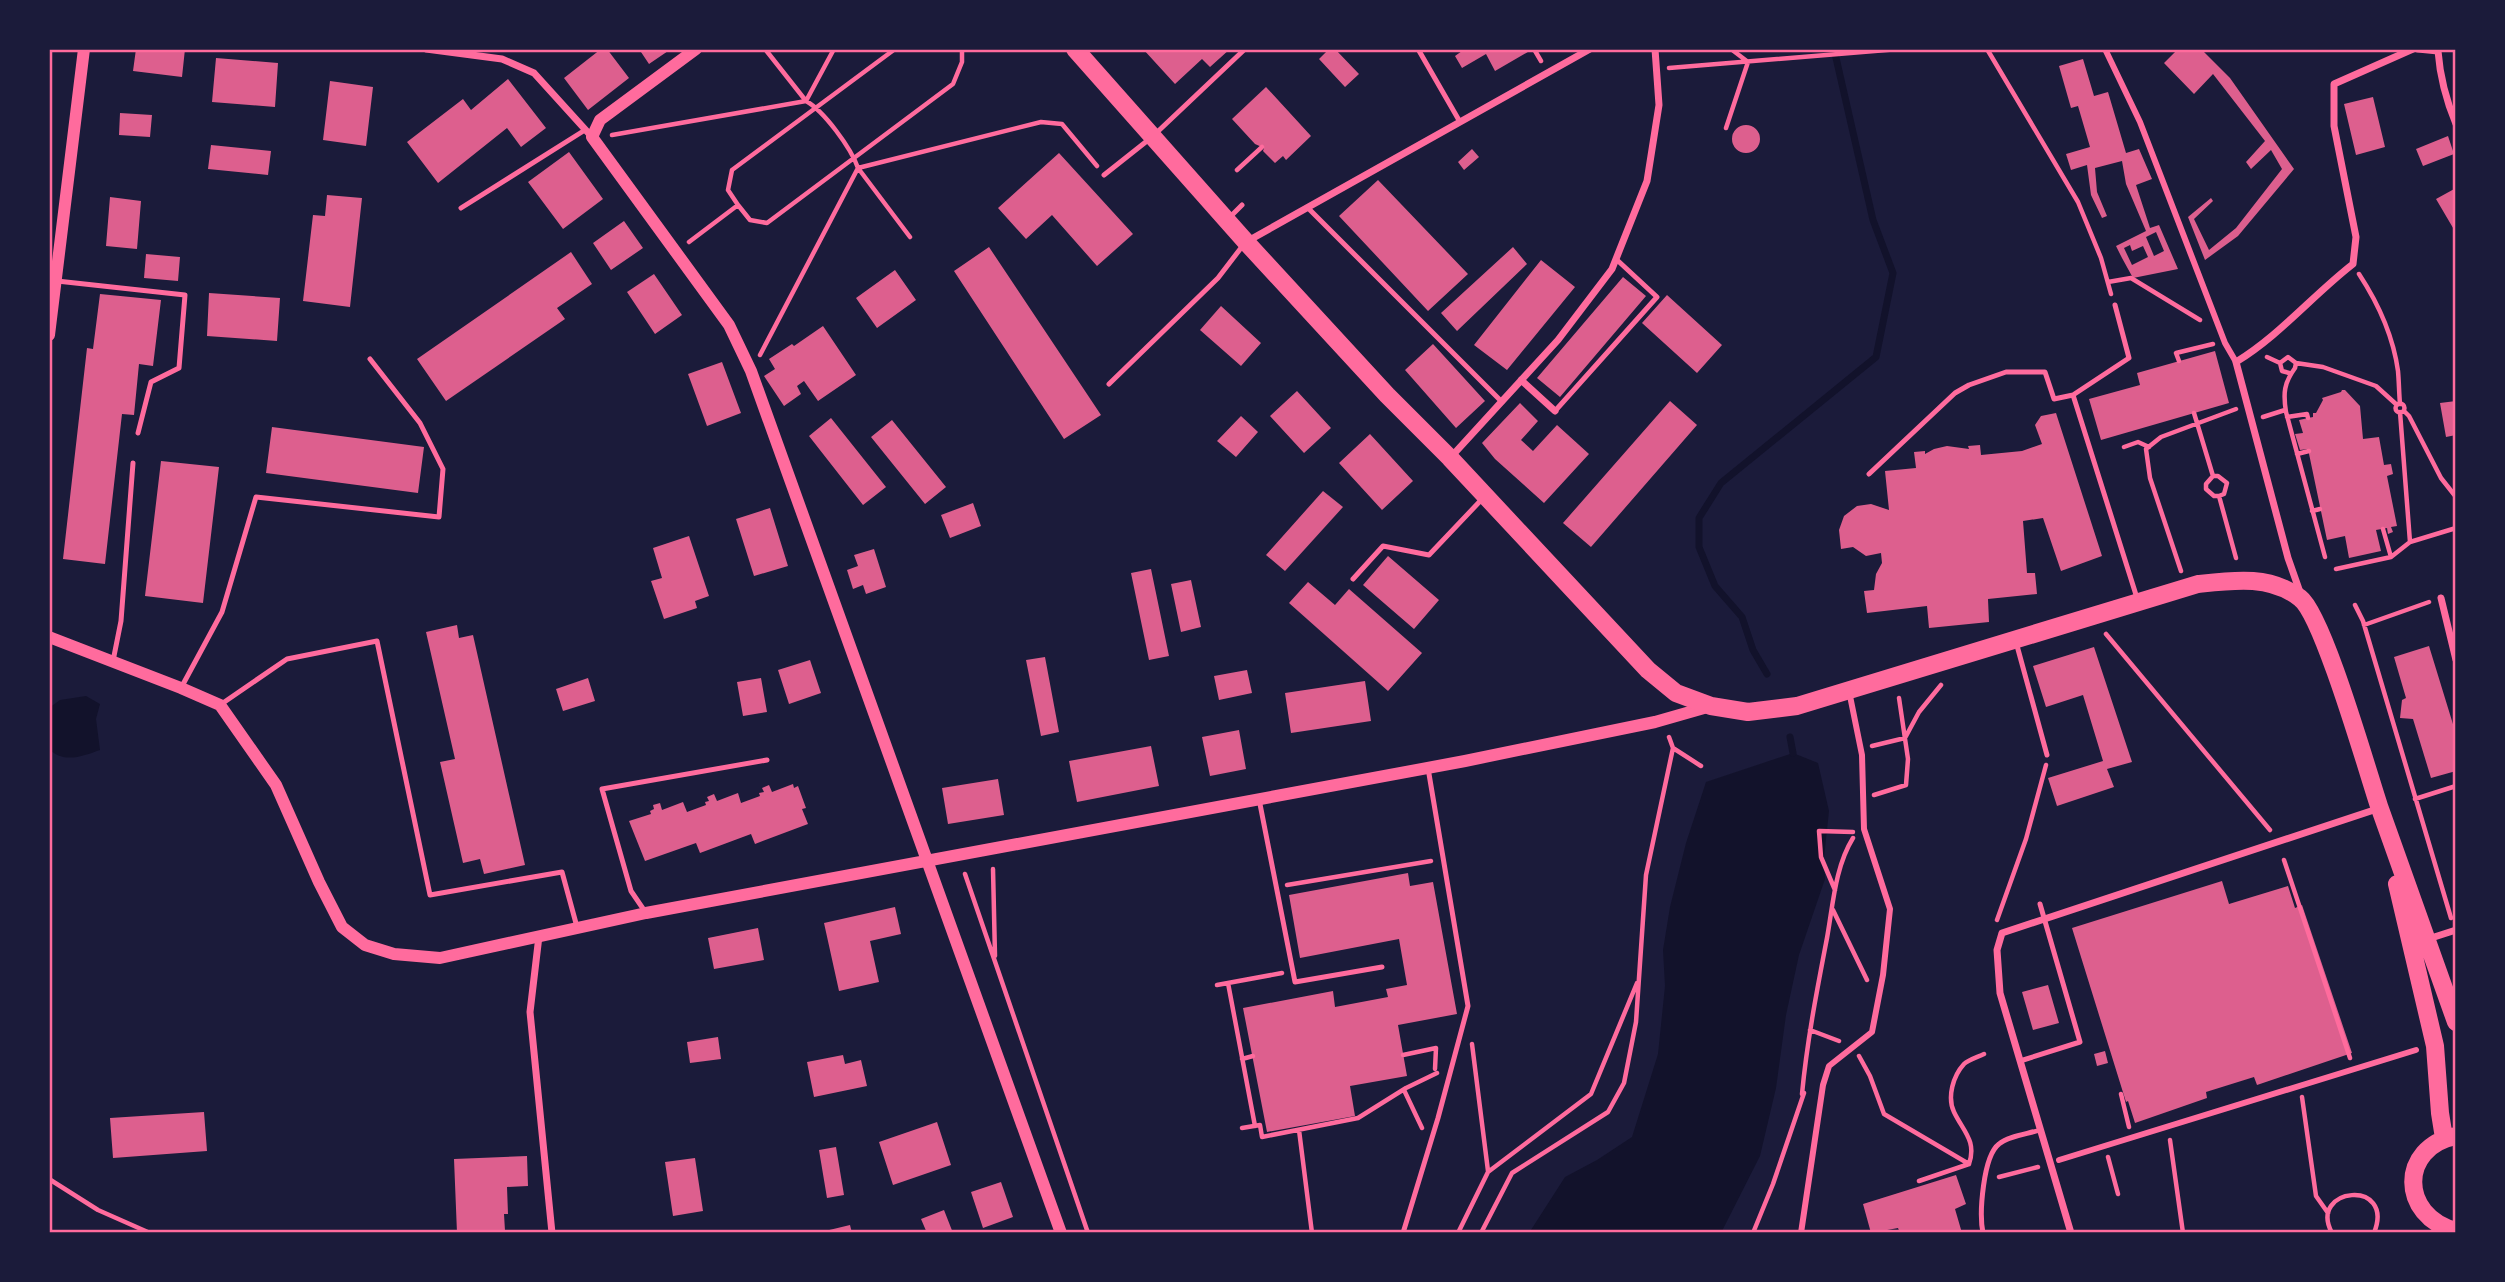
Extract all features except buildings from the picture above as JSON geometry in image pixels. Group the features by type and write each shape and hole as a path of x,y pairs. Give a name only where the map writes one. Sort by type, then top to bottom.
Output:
{"main road":[{"path":"1075,49 1246,242 1387,395 1450,458 1648,670 1676,693 1711,706 1748,712 1797,706 2198,584 2237,580 2271,582 2302,599 2322,634 2380,808 2456,1021"},
{"path":"2380,808 2435,1046 2440,1113 2450,1137 2427,1149 2418,1161 2413,1176 2413,1192 2418,1206 2428,1218 2446,1230"}],"street":[{"path":"49,335 84,49"},
{"path":"426,49 502,59 534,73 589,134 729,326 751,371 1061,1233"},
{"path":"589,134 600,120 696,49"},
{"path":"1246,242 1590,49"},
{"path":"1450,458 1558,340 1616,259 1647,181 1659,105 1655,49"},
{"path":"2105,49 2140,122 2224,341 2236,362 2288,558 2302,599"},
{"path":"2236,362 2254,351 2353,264 2356,237 2334,126 2334,84 2416,49 2438,51 2447,102 2456,124"},
{"path":"1521,380 1555,411"},
{"path":"2441,598 2456,660"},
{"path":"49,637 220,705 276,785 342,927 365,945 394,954 440,958 646,913 1428,768 1655,722 1711,706"},
{"path":"1801,1233 1823,1085 1829,1066 1872,1032 1890,909 1864,829 1861,748 1849,691"},
{"path":"2071,1233 2000,993 1997,950 2002,933 2380,808"},
{"path":"2427,939 2456,930"},
{"path":"539,935 530,1012 552,1233"},
{"path":"2059,1160 2416,1050"}],"lane":[{"path":"1104,175 1152,137 1245,49"},
{"path":"1418,49 1460,122"},
{"path":"461,208 589,134"},
{"path":"1227,220 1242,205"},
{"path":"1308,208 1502,402"},
{"path":"1109,384 1219,278 1246,242"},
{"path":"1555,411 1657,297 1616,259"},
{"path":"57,281 185,295 180,368 151,382 138,433"},
{"path":"1869,474 1955,393 1969,385 2006,372 2045,372 2054,399 2073,394 2129,358 2115,305"},
{"path":"181,688 222,612 256,497 439,517 443,469 420,423 370,359"},
{"path":"2073,394 2138,601"},
{"path":"113,661 121,621 133,463"},
{"path":"1353,579 1383,546 1429,555 1485,496"},
{"path":"2016,639 2047,755"},
{"path":"220,705 288,659 377,641 430,895 562,872 577,927"},
{"path":"646,913 631,891 602,789 767,760"},
{"path":"1403,1233 1468,1006 1428,768"},
{"path":"1259,799 1295,982 1382,967"},
{"path":"2020,1061 2080,1042 2040,904"},
{"path":"1983,1233 1982,1205 1990,1154 1999,1143 2040,1130"}],"path":[{"path":"765,49 806,101 816,107 910,237"},
{"path":"806,101 834,49"},
{"path":"895,49 732,170 728,190 750,220 767,223 953,84 962,62 962,49"},
{"path":"1534,49 1544,64"},
{"path":"1731,49 1748,62"},
{"path":"1657,69 1899,49"},
{"path":"1987,49 2078,202 2108,285 2131,278 2221,333"},
{"path":"1726,128 1748,62"},
{"path":"589,134 806,101"},
{"path":"751,371 775,330 858,168 1041,122 1055,122 1062,124 1104,175"},
{"path":"1237,170 1262,147"},
{"path":"676,253 738,205"},
{"path":"2353,264 2379,305 2392,342 2398,370 2399,405 2396,409 2409,416 2441,478 2456,497"},
{"path":"2179,362 2176,353 2224,341"},
{"path":"2296,363 2294,371 2289,373 2282,371 2280,360 2290,357 2296,363 2323,367 2376,386 2399,405"},
{"path":"2289,373 2283,392 2285,410 2325,557"},
{"path":"2183,575 2150,478 2146,449 2161,437 2247,405"},
{"path":"2252,420 2285,410"},
{"path":"2402,412 2410,542"},
{"path":"2194,413 2213,476"},
{"path":"2287,417 2307,414 2308,418"},
{"path":"2124,447 2138,442 2149,447"},
{"path":"2297,454 2309,452"},
{"path":"2213,476 2218,476 2227,483 2224,494 2214,496 2207,489 2206,484 2213,476"},
{"path":"2219,496 2236,558"},
{"path":"2312,511 2320,509"},
{"path":"2336,569 2391,557 2410,542 2456,528"},
{"path":"2383,529 2391,557"},
{"path":"2365,554 2367,563"},
{"path":"2364,625 2441,598"},
{"path":"2354,605 2364,625 2450,917"},
{"path":"2106,634 2273,834"},
{"path":"1861,748 1905,738 1919,712 1941,685"},
{"path":"1863,798 1906,785 1908,759 1899,698"},
{"path":"1481,1233 1512,1173 1608,1112 1624,1083 1636,1022 1646,876 1673,748 1669,737"},
{"path":"1673,748 1701,766"},
{"path":"1996,924 2046,773 2047,755"},
{"path":"2415,799 2456,786"},
{"path":"1835,891 1821,858 1819,831 1840,832"},
{"path":"1753,1233 1773,1184 1802,1094 1810,1030 1835,891 1848,848"},
{"path":"2284,860 2353,1068"},
{"path":"1276,887 1427,862"},
{"path":"993,869 995,961"},
{"path":"965,874 1088,1233"},
{"path":"1832,908 1859,967 1878,999"},
{"path":"1217,985 1293,971"},
{"path":"1458,1233 1488,1172 1591,1094 1640,977"},
{"path":"1228,983 1255,1126"},
{"path":"1468,1006 1488,1172"},
{"path":"1810,1030 1853,1046 1870,1076 1884,1114 1969,1164 1997,1177 2039,1167"},
{"path":"1403,1055 1436,1048 1435,1073"},
{"path":"1969,1164 1973,1152 1967,1133 1952,1109 1952,1084 1964,1063 1984,1054"},
{"path":"1242,1059 1253,1056"},
{"path":"1242,1128 1260,1125 1262,1137 1358,1118 1452,1065"},
{"path":"1802,1094 1823,1085"},
{"path":"2300,1085 2316,1196 2328,1213 2331,1232"},
{"path":"1404,1090 1430,1144"},
{"path":"2121,1094 2131,1138"},
{"path":"1300,1130 1312,1233"},
{"path":"2169,1133 2183,1233"},
{"path":"2105,1146 2118,1194"},
{"path":"1919,1181 1969,1164"},
{"path":"49,1179 98,1210 150,1233"},
{"path":"2328,1213 2332,1205 2347,1194 2365,1197 2373,1203 2378,1214 2374,1233"}],"shaded area":[{"path":"86,696 100,704 96,719 100,750 74,757 55,754 49,749 49,708 60,700"},
{"path":"1793,753 1818,763 1829,811 1824,858 1825,879 1799,955 1786,1015 1776,1088 1760,1156 1721,1233 1529,1233 1565,1177 1632,1137 1658,1054 1665,986 1663,950 1670,907 1686,843 1706,782"}],"waterway":[{"path":"1767,674 1753,650 1742,617 1715,586 1699,547 1699,518 1721,483 1876,357 1893,273 1873,220 1834,49"},
{"path":"1790,737 1793,753"}]}
